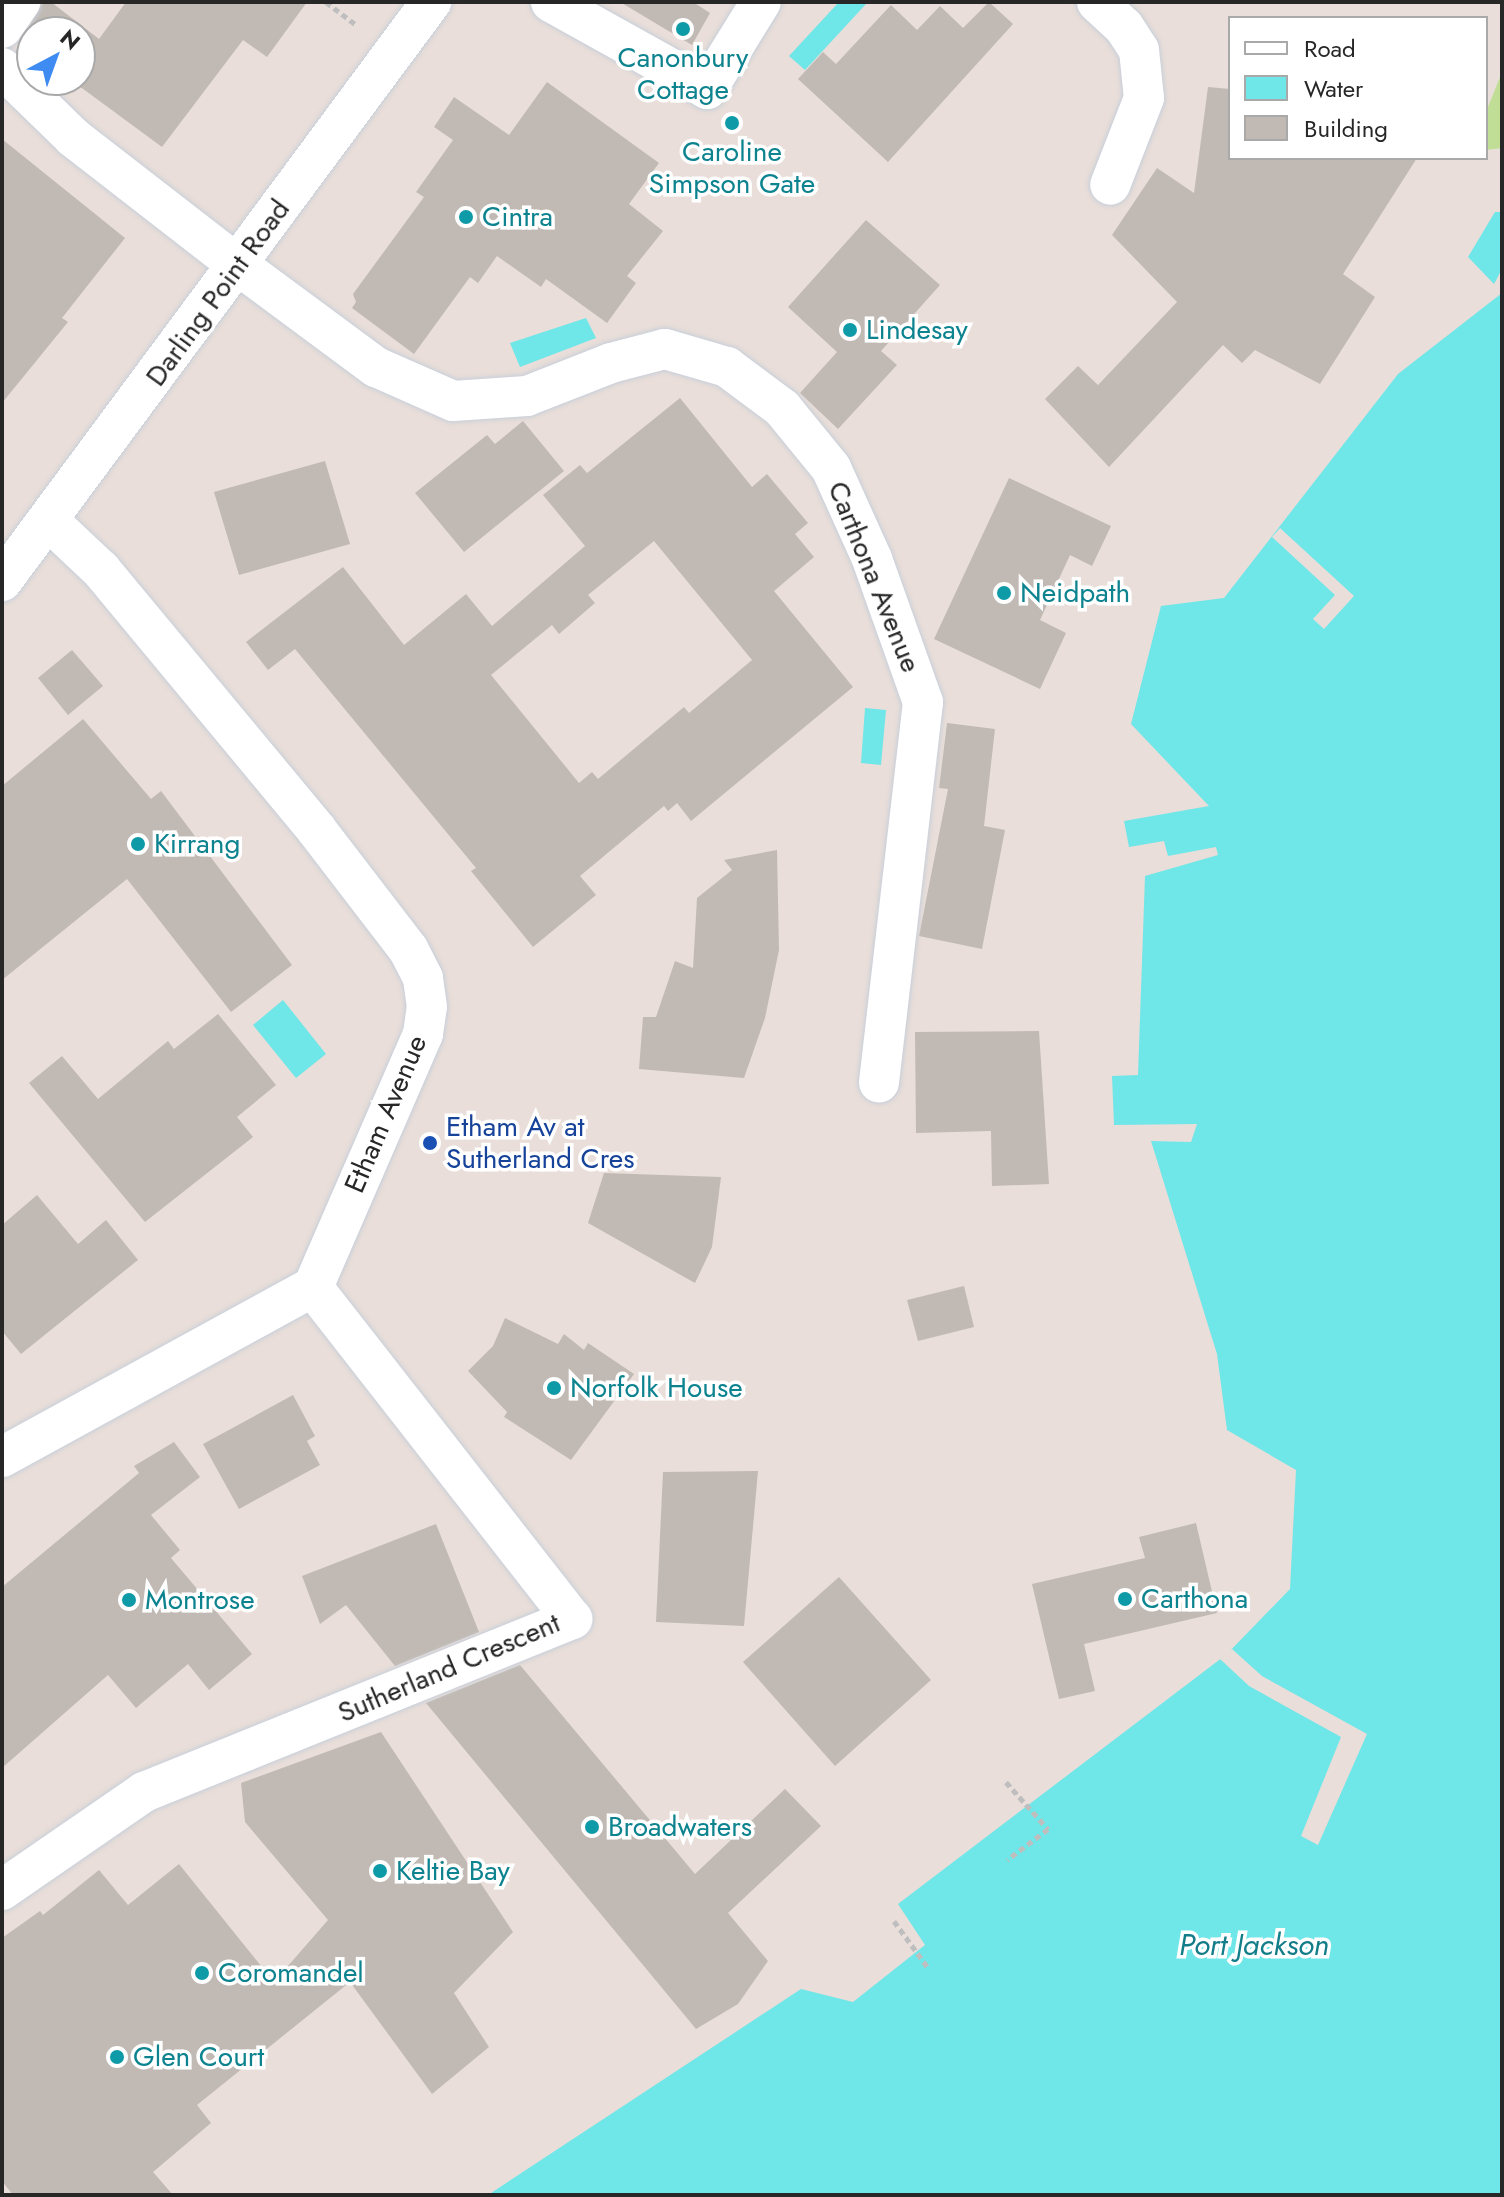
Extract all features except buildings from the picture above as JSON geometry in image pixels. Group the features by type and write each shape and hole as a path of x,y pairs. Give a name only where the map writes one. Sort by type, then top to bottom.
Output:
{"street":[{"path":"2,28 20,2"},
{"name":"Darling Point Road","path":"2,581 50,522 431,2"},
{"path":"551,2 707,89 761,2"},
{"path":"1097,2 1124,27 1139,50 1144,98 1110,185"},
{"name":"Carthona Avenue","path":"2,68 74,138 376,367 453,401 527,396 611,363 665,349 727,367 782,408 831,468 872,559 923,702 879,1082"},
{"name":"Etham Avenue","path":"50,522 101,570 253,750 408,949 423,978 423,1034 313,1287"},
{"path":"2,1457 313,1287"},
{"name":"Sutherland Crescent","path":"2,1890 144,1792 572,1619 313,1287"}],"path":[{"path":"326,2 357,25"},
{"path":"1006,1782 1048,1829 1007,1860"},
{"path":"894,1921 929,1969"}],"green space":[{"path":"1502,72 1502,148 1488,150 1488,107"}],"water":[{"path":"839,2 866,4 805,70 789,56"},
{"path":"1495,212 1502,212 1502,269 1494,284 1468,257"},
{"name":"Port Jackson","path":"1502,293 1502,2195 488,2195 801,1989 853,2002 925,1945 898,1904 1227,1654 1290,1589 1296,1470 1227,1430 1217,1354 1151,1141 1191,1142 1197,1124 1114,1125 1112,1076 1138,1075 1145,876 1218,855 1216,847 1168,856 1164,841 1129,847 1124,821 1209,806 1131,724 1161,606 1224,598 1398,374"},
{"path":"586,318 596,338 520,367 510,343"},
{"path":"865,708 886,710 881,765 861,763"},
{"path":"283,1000 326,1054 296,1078 253,1025"}],"pier":[{"path":"1280,528 1354,596 1324,629 1313,619 1335,595 1272,537"},
{"path":"1232,1649 1262,1676 1367,1734 1318,1845 1301,1836 1341,1737 1249,1686 1220,1659"}],"place":[{"name":"Canonbury Cottage","path":"683,29"},
{"name":"Caroline Simpson Gate","path":"732,123"},
{"name":"Cintra","path":"466,217"},
{"name":"Lindesay","path":"850,330"},
{"name":"Neidpath","path":"1004,593"},
{"name":"Kirrang","path":"138,844"},
{"name":"Etham Av at Sutherland Cres","path":"430,1143"},
{"name":"Norfolk House","path":"554,1388"},
{"name":"Carthona","path":"1125,1599"},
{"name":"Montrose","path":"129,1600"},
{"name":"Broadwaters","path":"592,1827"},
{"name":"Keltie Bay","path":"380,1871"},
{"name":"Coromandel","path":"202,1973"},
{"name":"Glen Court","path":"117,2057"}]}
